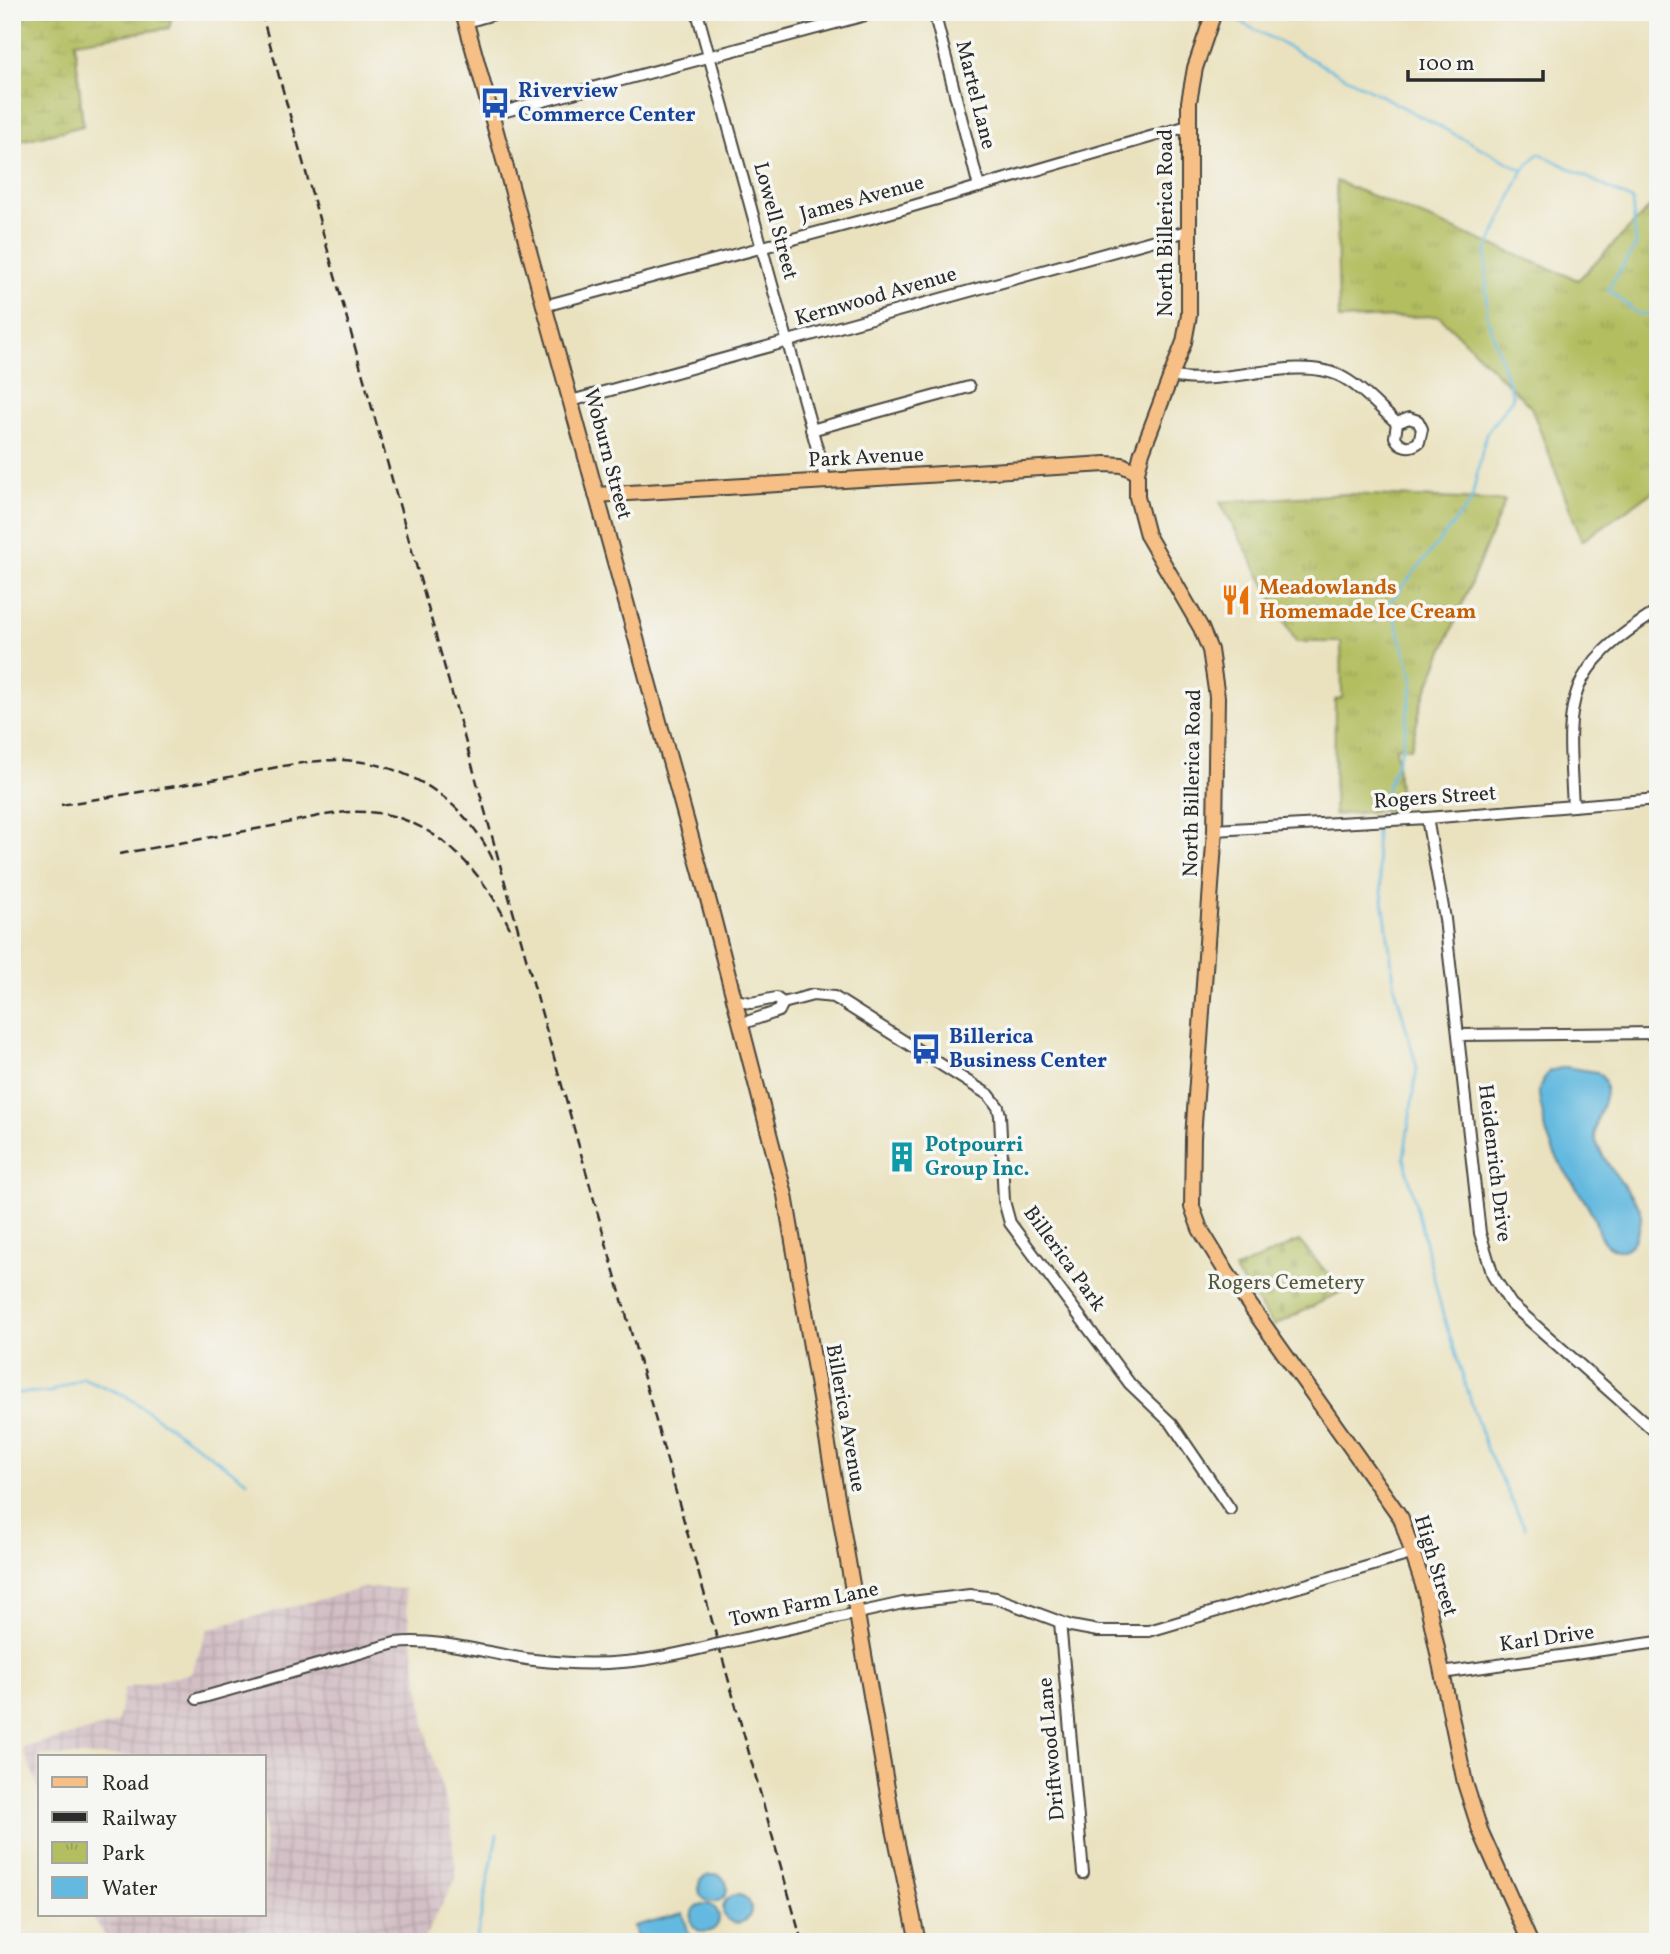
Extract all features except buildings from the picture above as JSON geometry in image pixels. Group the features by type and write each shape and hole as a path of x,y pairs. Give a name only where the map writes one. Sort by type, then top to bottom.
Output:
{"main road":[{"name":"North Billerica Road","path":"1192,1208 1193,1138 1215,830 1215,668 1201,628 1147,535 1137,497 1137,472 1189,315 1191,230 1188,126 1191,87 1214,12"},
{"name":"Woburn Street","path":"464,17 710,906"},
{"name":"Park Avenue","path":"596,495 1106,464 1122,465 1137,472"},
{"name":"Billerica Avenue","path":"710,906 785,1195 898,1851 918,1942"},
{"name":"High Street","path":"1192,1208 1200,1229 1227,1273 1401,1518 1414,1553 1465,1783 1480,1830 1530,1942"}],"street":[{"path":"464,17 501,12"},
{"name":"Lowell Street","path":"697,12 826,481"},
{"path":"491,115 877,12"},
{"name":"Martel Lane","path":"934,12 979,187"},
{"name":"James Avenue","path":"544,306 979,187 1188,126"},
{"name":"Kernwood Avenue","path":"571,401 1191,230"},
{"path":"1171,376 1202,378 1305,369 1325,370 1349,382 1397,424"},
{"path":"811,430 969,387"},
{"path":"1573,806 1571,713 1584,675 1605,647 1658,611"},
{"name":"Rogers Street","path":"1215,830 1427,818 1658,799"},
{"name":"Heidenrich Drive","path":"1427,818 1445,919 1480,1233 1493,1276 1511,1304 1658,1434"},
{"name":"Billerica Park","path":"741,1024 779,1011 783,1003 813,995 843,1001 989,1095 998,1107 1000,1115 1004,1202 1010,1223 1130,1384 1172,1424 1230,1509"},
{"name":"Billerica Park","path":"734,1000 751,1003 776,998 783,1003"},
{"path":"1459,1035 1658,1032"},
{"name":"Town Farm Lane","path":"197,1699 395,1643 420,1641 534,1660 598,1666 645,1662 857,1613 945,1596 996,1598 1060,1622 1098,1631 1149,1631 1414,1553"},
{"name":"Driftwood Lane","path":"1060,1622 1083,1873"},
{"name":"Karl Drive","path":"1442,1673 1658,1642"}],"shaded area":[{"path":"363,1588 404,1589 428,1742 450,1816 456,1878 422,1942 110,1942 91,1916 266,1916 266,1755 38,1755 38,1785 22,1748 118,1723 124,1689 191,1673 208,1629"}],"green space":[{"path":"12,12 173,12 169,28 75,42 83,126 12,143"},
{"path":"1336,181 1578,280 1658,199 1658,488 1582,541 1531,407 1439,316 1339,319"},
{"path":"1347,494 1505,501 1422,701 1411,748 1396,747 1400,809 1334,815 1335,700 1342,698 1341,642 1296,642 1220,502"},
{"name":"Rogers Cemetery","path":"1299,1241 1343,1291 1274,1326 1234,1270"}],"water":[{"path":"1565,1067 1597,1072 1606,1086 1595,1129 1597,1145 1641,1210 1637,1234 1628,1247 1622,1250 1607,1245 1602,1239 1593,1216 1556,1156 1545,1128 1539,1098 1540,1088 1549,1071"},
{"path":"713,1874 723,1878 727,1888 723,1898 713,1902 703,1898 699,1888 703,1878"},
{"path":"737,1895 747,1899 751,1909 747,1919 737,1923 727,1919 723,1909 727,1899"},
{"path":"705,1904 715,1908 719,1918 715,1928 705,1932 695,1928 691,1918 695,1908"},
{"path":"683,1913 691,1942 638,1942 634,1926"}],"waterway":[{"path":"1225,14 1523,170"},
{"path":"1379,809 1402,749 1413,679 1390,602 1471,502 1486,434 1513,397 1487,316 1486,253 1523,170 1539,153 1632,200 1636,245 1608,289 1639,315 1658,312"},
{"path":"1376,828 1376,849 1395,987 1417,1068 1404,1157 1443,1315 1486,1448 1525,1528"},
{"path":"12,1393 50,1392 83,1378 126,1396 247,1481"},
{"path":"476,1942 497,1835"}],"railway":[{"path":"261,12 802,1942"},
{"path":"61,805 307,762 360,762 407,775 429,787 466,818 493,860"},
{"path":"119,854 329,814 367,812 392,816 415,824 456,852 488,890 512,933"}],"place":[{"name":"Riverview Commerce Center","path":"495,103"},
{"name":"Meadowlands Homemade Ice Cream","path":"1236,600"},
{"name":"Billerica Business Center","path":"926,1049"},
{"name":"Potpourri Group Inc.","path":"902,1157"}]}
